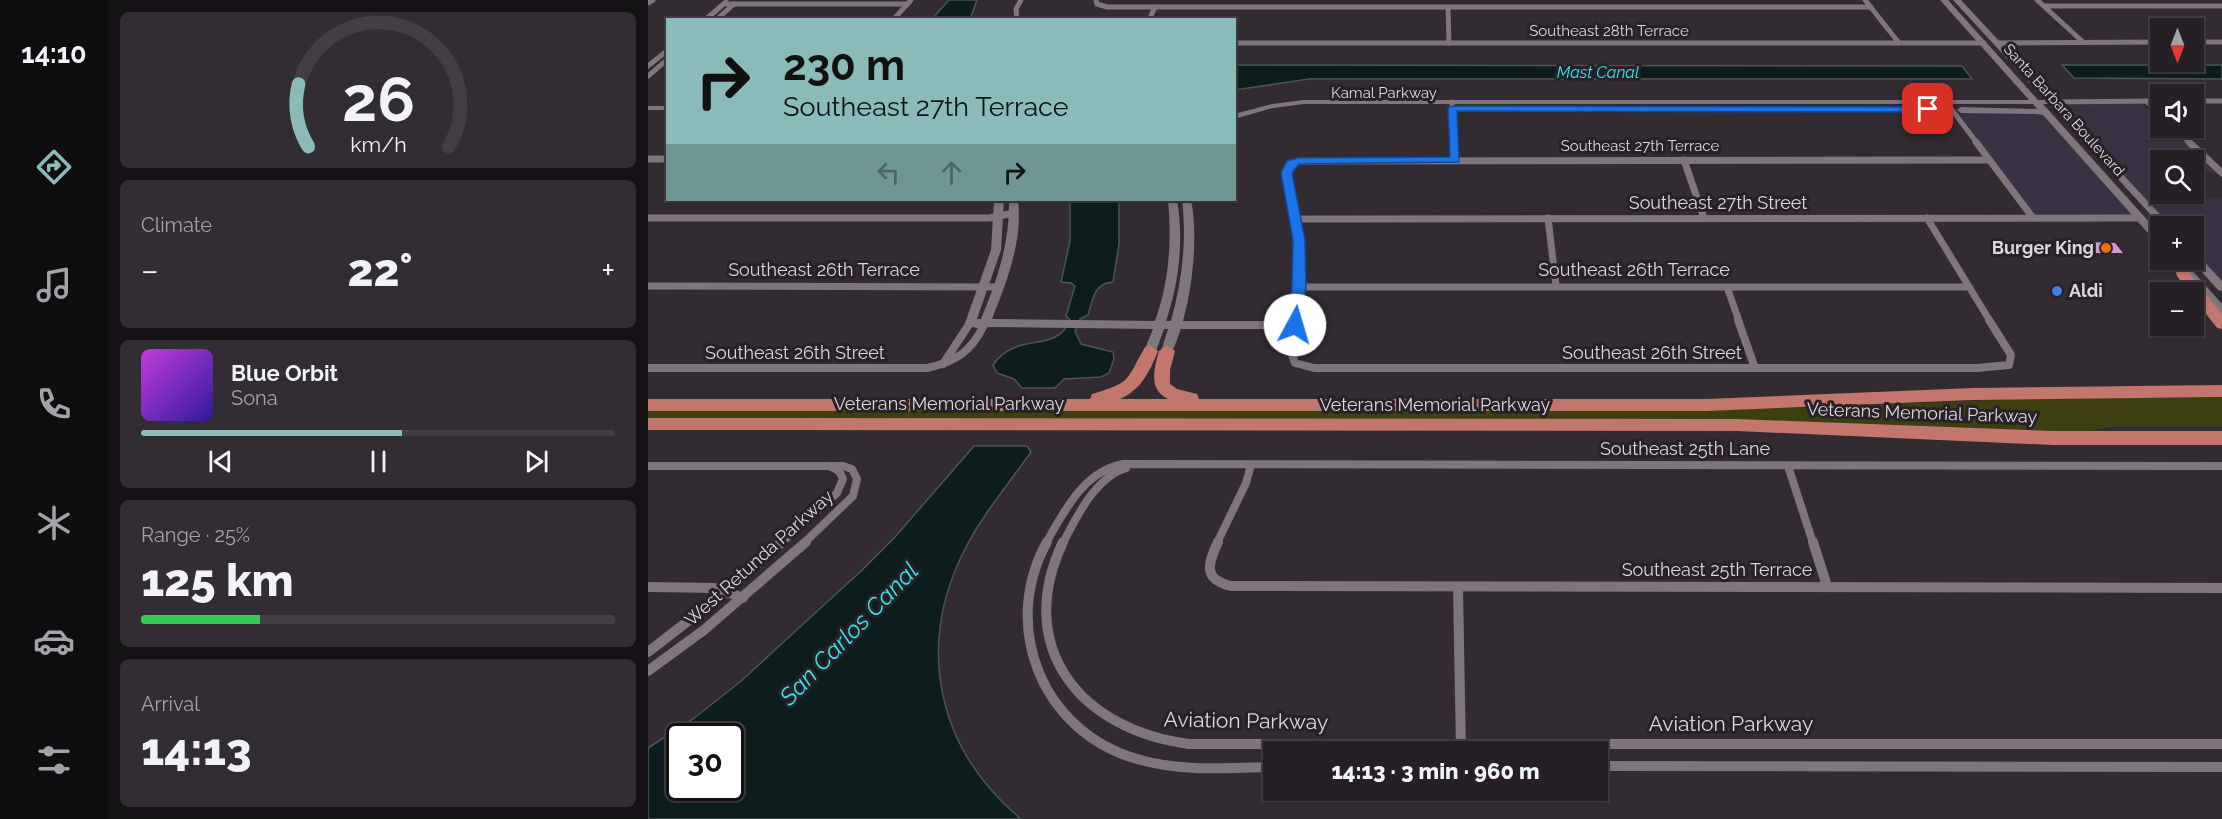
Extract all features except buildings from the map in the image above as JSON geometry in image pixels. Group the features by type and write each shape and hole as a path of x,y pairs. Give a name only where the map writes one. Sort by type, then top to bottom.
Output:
{"highway":[{"path":"2184,270 2184,276 2222,324"},
{"path":"791,405 890,398 1108,398 1134,383 1159,351"},
{"path":"1159,351 1161,382 1164,389 1172,395 1190,398 1345,398 1377,405"},
{"path":"2030,393 2101,385 2222,385"},
{"name":"Veterans Memorial Parkway","path":"648,405 1707,405 2030,393 2222,391"},
{"name":"Veterans Memorial Parkway","path":"648,424 1727,425 2078,438 2222,438"},
{"path":"2078,438 2118,430 2222,430"},
{"path":"2078,438 2120,448 2221,463"}],"street":[{"path":"648,3 653,0"},
{"path":"707,18 724,4 739,0"},
{"path":"1017,18 1016,9 1021,0"},
{"path":"1865,0 1899,43"},
{"name":"Santa Barbara Boulevard","path":"1944,0 2049,114 2150,229"},
{"name":"Santa Barbara Boulevard","path":"1957,0 2157,216"},
{"path":"2037,0 2083,42"},
{"path":"731,2 909,2"},
{"path":"718,18 731,2"},
{"path":"895,18 909,2"},
{"path":"1096,2 1107,7 1871,7"},
{"path":"2044,6 2222,6"},
{"path":"1150,18 1155,7"},
{"path":"1448,7 1449,43"},
{"path":"1998,43 2150,42"},
{"path":"2204,42 2222,42"},
{"name":"Southeast 28th Terrace","path":"1236,43 1984,43"},
{"path":"648,66 666,52"},
{"path":"648,76 666,61"},
{"path":"2146,101 2150,105"},
{"path":"2052,102 2150,101"},
{"path":"2204,101 2222,101"},
{"path":"648,102 666,102"},
{"name":"Kamal Parkway","path":"1236,116 1261,108 1304,102 1452,105 1949,106 2052,102"},
{"path":"1452,105 1455,160"},
{"name":"Kamal Parkway","path":"1236,123 1271,112 1300,109 1452,105"},
{"path":"1949,106 2049,114"},
{"path":"1949,106 2032,218"},
{"path":"648,108 666,108"},
{"path":"2185,138 2222,173"},
{"path":"648,159 666,159"},
{"name":"Southeast 27th Terrace","path":"1291,163 1305,159 1989,160"},
{"path":"1684,160 1704,218"},
{"path":"1291,163 1286,173 1296,219 1300,286 1291,352 1295,363"},
{"path":"943,365 969,323 985,286 996,250 1000,216 999,201"},
{"path":"943,365 962,357 970,350 984,325 1012,244 1014,201"},
{"path":"1159,351 1158,324 1165,307 1173,267 1176,228 1173,201"},
{"path":"1159,351 1176,325 1189,250 1187,201"},
{"path":"648,218 1000,216 1014,213"},
{"path":"1548,218 1556,286"},
{"path":"1927,218 1969,286"},
{"name":"Southeast 27th Street","path":"1296,219 2140,218"},
{"path":"2191,270 2222,311"},
{"path":"2198,270 2222,288"},
{"name":"Southeast 26th Terrace","path":"648,286 999,287"},
{"name":"Southeast 26th Terrace","path":"1300,286 1969,286"},
{"path":"1727,286 1755,368"},
{"name":"Southeast 26th Street","path":"1295,363 1314,368 1987,368 2009,365 2010,355 1969,286"},
{"path":"969,323 984,325 1295,325"},
{"name":"Southeast 26th Street","path":"648,368 927,368 943,365"},
{"name":"Southeast 25th Lane","path":"1147,465 1788,466 2221,463"},
{"path":"1147,465 1114,465 1090,477 1081,487 1045,544 1032,577 1026,619 1029,648 1040,677 1056,704 1077,726 1130,757 1172,766 1263,766"},
{"name":"Aviation Parkway","path":"1147,465 1116,471 1103,481 1069,531 1049,579 1045,614 1050,644 1063,672 1083,699 1124,728 1173,743 1263,745"},
{"name":"Southeast 25th Terrace","path":"1251,465 1246,483 1209,560 1208,570 1214,579 1231,586 2222,588"},
{"path":"648,466 829,466"},
{"name":"West Retunda Parkway","path":"648,652 728,590 837,493 843,479 839,471 829,466"},
{"name":"West Retunda Parkway","path":"648,671 743,598 853,496 856,474 852,469 843,466 829,466"},
{"path":"1788,466 1827,586"},
{"path":"648,587 728,590 743,598"},
{"path":"1458,587 1461,741"},
{"name":"Aviation Parkway","path":"1608,747 2222,744"},
{"path":"1608,766 2222,767"}],"shaded area":[{"path":"2140,103 2150,112 2150,138 2180,138 2194,150 2150,150 2150,204 2204,204 2204,198 2222,198 2222,283 2204,264 2204,216 2161,216 2058,105"},
{"path":"1948,111 2043,114 2138,220 2034,219"},
{"path":"2204,159 2219,172 2204,172"}],"green space":[{"path":"2055,398 2222,398 2222,426 2117,426 2074,433 648,419 648,411 1703,411"}],"water":[{"path":"949,0 977,0 970,18 933,18"},
{"name":"Mast Canal","path":"1236,65 1962,66 1972,79 1309,79 1236,90"},
{"path":"2062,65 2150,65 2150,72 2204,72 2204,65 2222,65 2222,79 2074,78"},
{"path":"1070,201 1119,201 1119,244 1113,282 1102,285 1098,289 1088,315 1080,319 1075,331 1081,344 1113,352 1114,359 1109,373 1101,377 1064,379 1055,388 1022,388 1014,379 997,373 993,365 1003,354 1013,348 1055,337 1064,331 1070,320 1066,316 1075,286 1061,282 1070,241"},
{"name":"San Carlos Canal","path":"974,446 1027,446 1031,452 973,534 950,584 941,621 939,657 942,693 953,728 969,760 992,791 1021,819 648,819 648,748 666,736 666,801 744,801 744,723 687,723 740,682 895,537"}],"place":[{"name":"Burger King","path":"2106,248"},
{"name":"Aldi","path":"2057,291"}],"route":[{"path":"1295,325 1300,286 1300,263 1299,240 1286,173 1291,163 1305,159 1455,160 1453,108 1928,109"}]}
